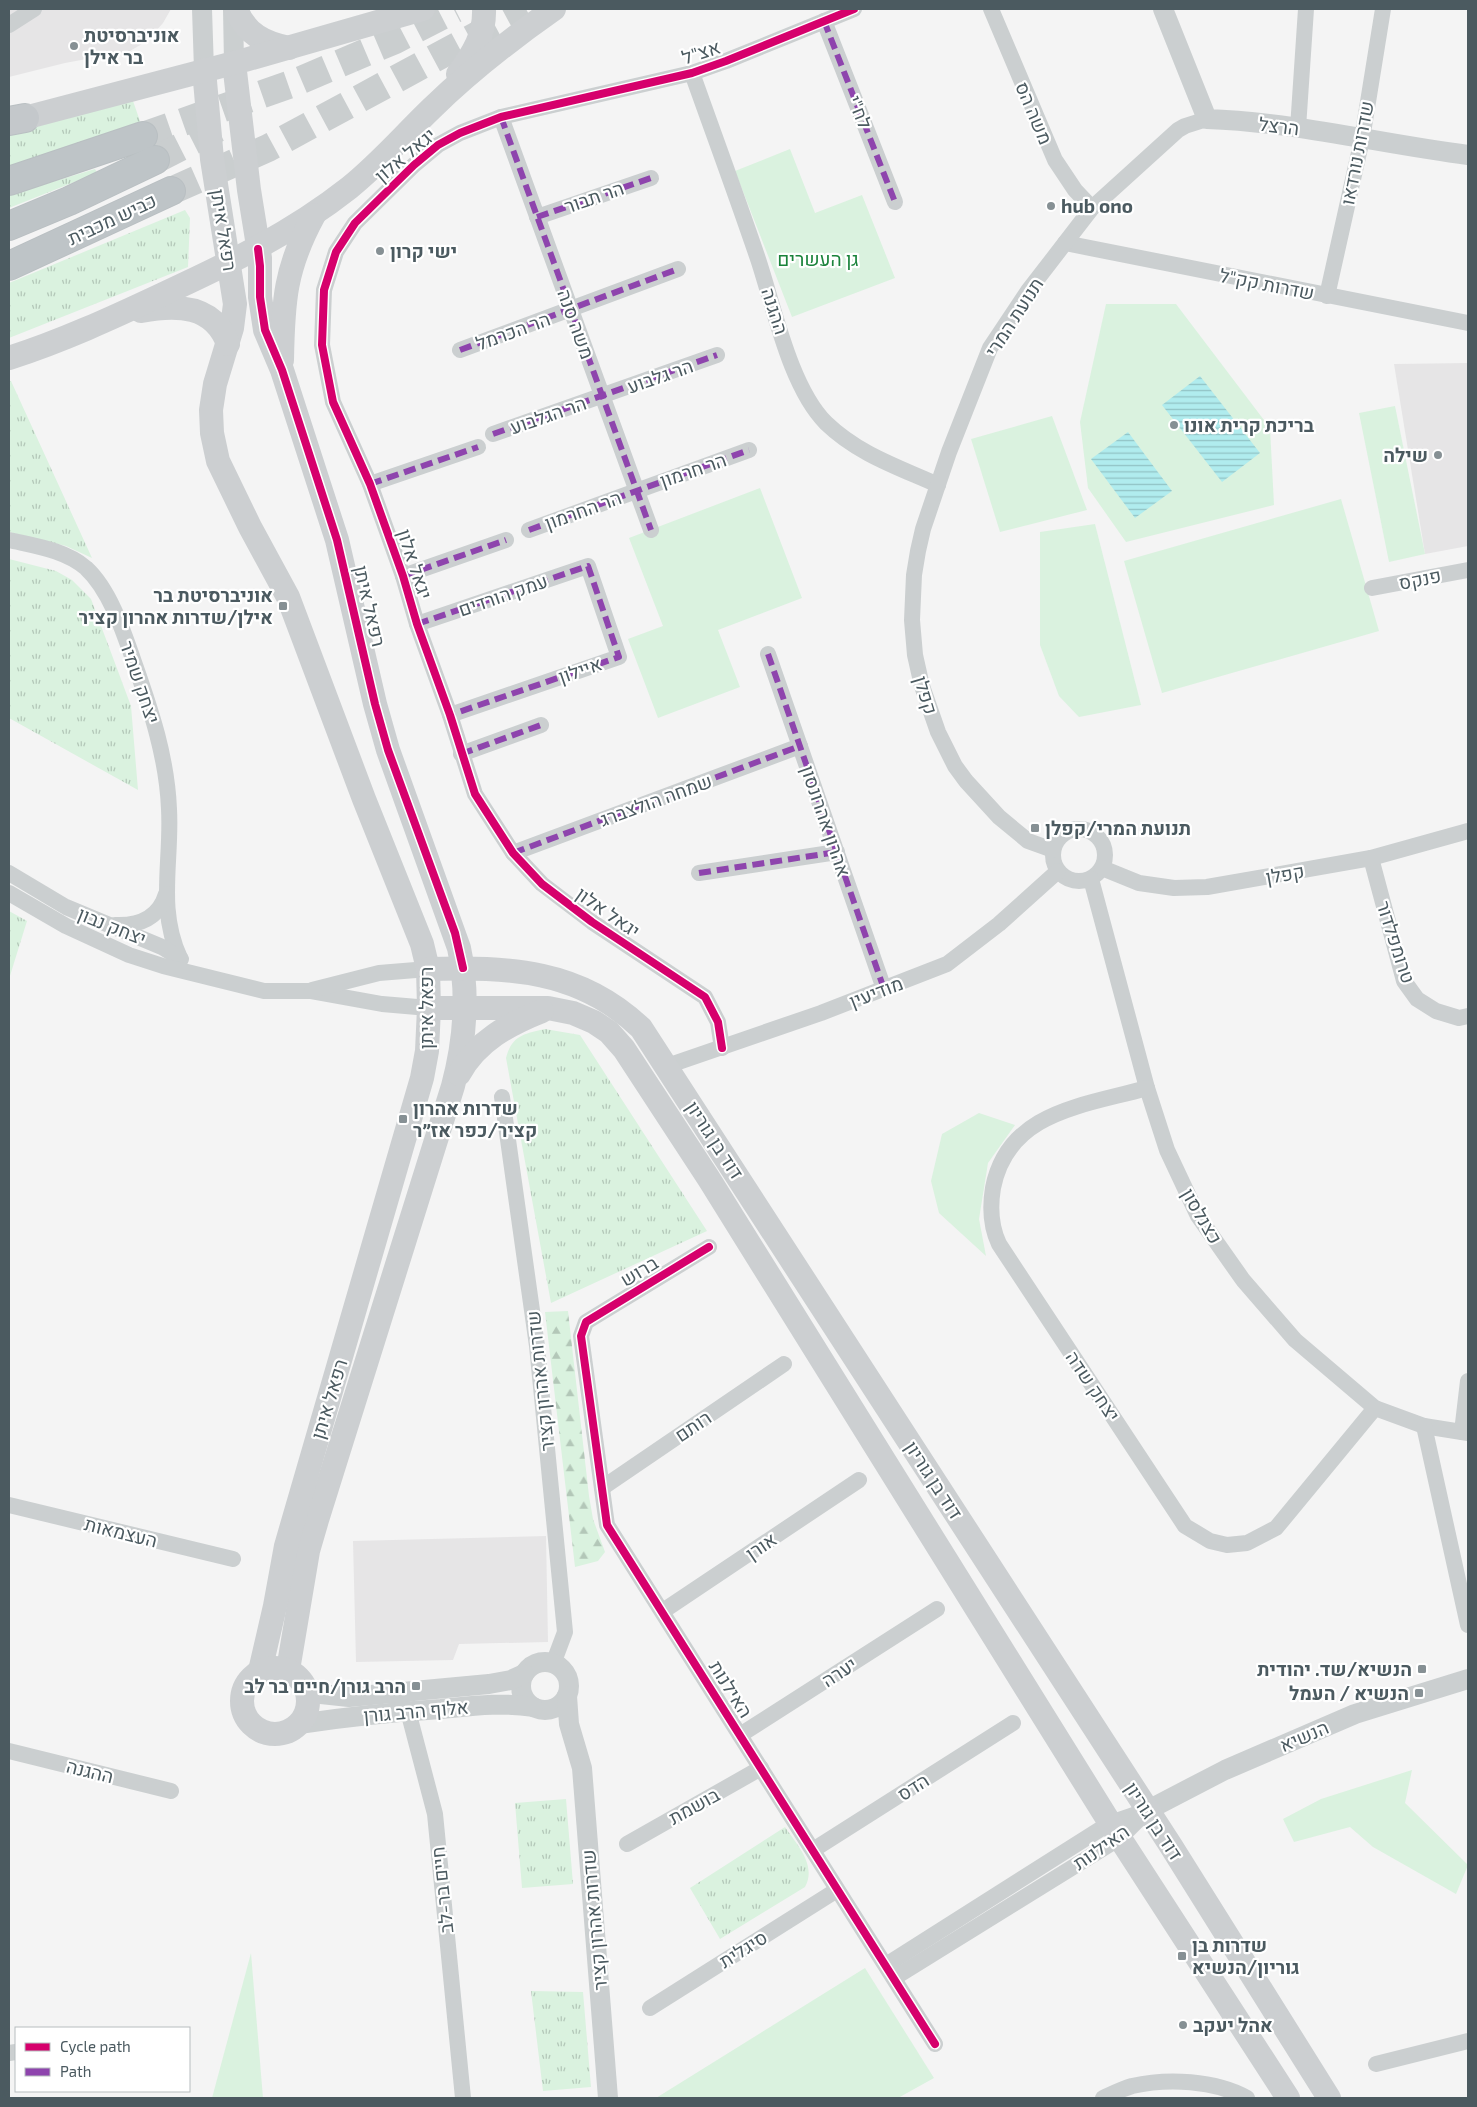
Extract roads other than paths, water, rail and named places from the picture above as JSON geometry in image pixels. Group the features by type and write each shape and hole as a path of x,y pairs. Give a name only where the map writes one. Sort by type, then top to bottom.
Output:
{"highway":[{"path":"9,180 143,136"},
{"path":"9,226 69,201 154,160"},
{"name":"כביש מכבית","path":"54,246 171,191"},
{"path":"9,261 54,246"},
{"path":"9,266 54,246"}],"main road":[{"path":"236,9 244,25 255,36 272,45 289,48"},
{"path":"14,120 234,63 423,9"},
{"path":"432,107 472,55 482,30 484,9"},
{"path":"9,358 56,342 228,265 258,249 315,213 370,170 432,107 507,43 554,9"},
{"name":"רפאל איתן","path":"234,63 258,249 261,311 269,341 282,370 337,540 388,750 455,933 463,968 465,1008 462,1049 452,1086 310,1544 288,1670"},
{"name":"רפאל איתן","path":"204,70 212,159 235,304 228,344 215,384 211,410 212,433 218,461 250,527 288,597 364,800 422,944 428,969 427,1051 417,1096 286,1546 260,1671"},
{"path":"282,370 283,315 290,268 315,213"},
{"path":"220,217 239,237 258,249"},
{"path":"117,316 167,308 197,311 208,316 221,326 228,344"},
{"name":"יצחק נבון","path":"428,969 463,968"},
{"name":"דוד בן גוריון","path":"463,968 502,969 539,974 570,982 597,994 624,1011 641,1028 1148,1810 1329,2098"},
{"name":"דוד בן גוריון","path":"429,1008 548,1008 573,1013 594,1022 609,1032 624,1049 709,1179 1115,1830 1288,2098"},
{"path":"452,1086 470,1057 487,1040 520,1020 548,1008"},
{"path":"269,1668 288,1670 306,1688 308,1697 306,1712 298,1724 285,1733 267,1734 257,1730 249,1723 244,1714 241,1704 242,1694 252,1677 260,1671 269,1668"}],"street":[{"path":"9,25 34,9"},
{"path":"202,9 204,70"},
{"path":"232,9 234,63"},
{"name":"אצ\"ל","path":"551,105 692,73 854,9"},
{"name":"משה הס","path":"991,9 1055,160 1075,190 1092,208"},
{"path":"1162,9 1207,119"},
{"path":"1298,128 1306,9"},
{"name":"שדרות נורדאו","path":"1327,296 1362,138 1383,9"},
{"name":"לח\"י","path":"824,21 895,202"},
{"name":"ההגנה","path":"692,73 756,252 791,362 810,401 826,422 861,450 890,466 938,485"},
{"name":"יגאל אלון","path":"551,105 501,117 460,133 432,150 355,223 332,261 324,290 322,325 324,356 333,402 370,484 403,576 417,624 450,715 475,794 513,853 542,884 561,899 705,997 718,1022 722,1048"},
{"name":"משה סנה","path":"501,117 651,530"},
{"name":"תנועת המרי","path":"914,638 914,575 923,529 990,348 1028,291 1092,208 1173,134 1185,126 1207,119"},
{"name":"הרצל","path":"1207,119 1225,119 1298,128 1468,155"},
{"name":"הר תבור","path":"537,217 651,178"},
{"name":"שדרות קק\"ל","path":"1066,243 1468,323"},
{"name":"הר הכרמל","path":"460,350 678,269"},
{"name":"הר גלבוע","path":"602,396 717,355"},
{"name":"הר הגלבוע","path":"493,434 602,396"},
{"path":"370,484 478,447"},
{"name":"הר חרמון","path":"637,490 749,450"},
{"name":"הר החרמון","path":"529,530 637,490"},
{"name":"יצחק שמיר","path":"9,540 62,553 86,568 106,593 124,634 155,724 165,768 170,810 167,889 168,925 180,958"},
{"path":"403,576 506,540"},
{"name":"עמק הורדים","path":"417,624 588,566"},
{"name":"איילון","path":"450,715 620,657 588,566"},
{"name":"פנקס","path":"1372,588 1468,570"},
{"name":"קפלן","path":"914,638 922,686 938,732 955,766 977,794 1009,827 1036,845 1053,850"},
{"name":"אהרון אהרונסון","path":"768,654 884,989"},
{"path":"461,754 540,725"},
{"name":"שמחה הולצברג","path":"513,853 800,746"},
{"path":"1076,828 1093,832 1102,842 1106,855 1097,873 1077,881 1063,876 1058,871 1053,861 1053,850 1061,835 1076,828"},
{"name":"קפלן","path":"1097,873 1139,883 1195,888 1280,876 1370,858 1468,831"},
{"path":"699,873 837,852"},
{"name":"טרומפלדור","path":"1370,858 1404,981 1417,999 1436,1011 1459,1018 1468,1016"},
{"name":"מודיעין","path":"667,1066 884,989 947,964 1029,899 1058,871"},
{"name":"יצחק נבון","path":"9,873 66,907 162,947 215,979"},
{"name":"כצנלסון","path":"1097,873 1147,1088 1167,1150 1198,1216 1243,1280 1295,1340 1375,1408 1424,1426 1465,1433"},
{"name":"יצחק שמיר","path":"109,925 122,925 147,920 159,909 167,889"},
{"name":"יצחק נבון","path":"9,894 59,922 129,955 163,966 264,991 310,991 382,1004 429,1008"},
{"name":"יצחק נבון","path":"310,991 379,974 428,969"},
{"name":"יצחק שדה","path":"1147,1088 1045,1117 1034,1124 1009,1149 1004,1158 995,1182 991,1206 995,1234 999,1244 1185,1526 1210,1541 1227,1545 1247,1543 1276,1528 1375,1408"},
{"name":"שדרות אהרון קציר","path":"502,1097 537,1346 565,1632 553,1664"},
{"name":"ברוש","path":"586,1322 709,1247"},
{"name":"האילנות","path":"586,1322 581,1336 607,1525 935,2044"},
{"name":"רותם","path":"602,1488 784,1364"},
{"path":"1465,1433 1468,1381"},
{"path":"1424,1426 1468,1625"},
{"name":"אורן","path":"663,1611 859,1480"},
{"name":"העצמאות","path":"9,1506 233,1559"},
{"name":"יערה","path":"740,1734 937,1609"},
{"path":"545,1662 553,1664 560,1668 568,1681 567,1696 556,1708 536,1708 523,1696 521,1688 524,1674 537,1664 545,1662"},
{"name":"אלוף הרב גורן","path":"306,1688 322,1694 349,1697 489,1684 511,1680 524,1674"},
{"name":"הנשיא","path":"1148,1810 1226,1770 1355,1714 1468,1679"},
{"path":"389,1694 398,1699 408,1711"},
{"name":"שדרות אהרון קציר","path":"567,1696 569,1724 582,1768 608,2098"},
{"name":"אלוף הרב גורן","path":"298,1724 408,1711 511,1703 536,1708"},
{"name":"שדרות אהרון קציר","path":"536,1708 560,1724 575,1743"},
{"name":"חיים בר-לב","path":"408,1711 435,1814 463,2098"},
{"name":"הדס","path":"813,1850 1013,1723"},
{"name":"ההגנה","path":"9,1751 171,1791"},
{"name":"בושמת","path":"627,1844 761,1768"},
{"name":"האילנות","path":"890,1971 1148,1810"},
{"name":"סיגלית","path":"650,2008 837,1890"},
{"path":"1376,2064 1468,2041"},
{"path":"1103,2098 1131,2086 1186,2082 1210,2085 1242,2095"}],"water":[{"path":"1200,376 1260,453 1222,482 1162,405"},
{"path":"1128,432 1172,491 1135,518 1091,459"}],"tunnel":[{"path":"143,136 294,83 395,40 455,9"},
{"path":"171,191 268,148 526,9"},
{"path":"155,160 232,121"}],"place":[{"name":"אוניברסיטת בר אילן","path":"74,46"},
{"name":"hub ono","path":"1051,206"},
{"name":"ישי קרון","path":"380,251"},
{"name":"בריכת קרית אונו","path":"1174,425"},
{"name":"שילה","path":"1438,455"},
{"name":"אוניברסיטת בר אילן/שדרות אהרון קציר","path":"283,606"},
{"name":"תנועת המרי/קפלן","path":"1035,828"},
{"name":"שדרות אהרון קציר/כפר אז״ר","path":"403,1119"},
{"name":"הנשיא/שד. יהודית","path":"1422,1669"},
{"name":"הרב גורן/חיים בר לב","path":"416,1686"},
{"name":"הנשיא / העמל","path":"1419,1693"},
{"name":"שדרות בן גוריון/הנשיא","path":"1182,1956"},
{"name":"אהל יעקב","path":"1183,2025"}],"park label":[{"name":"גן העשרים","path":"818,259"}]}
